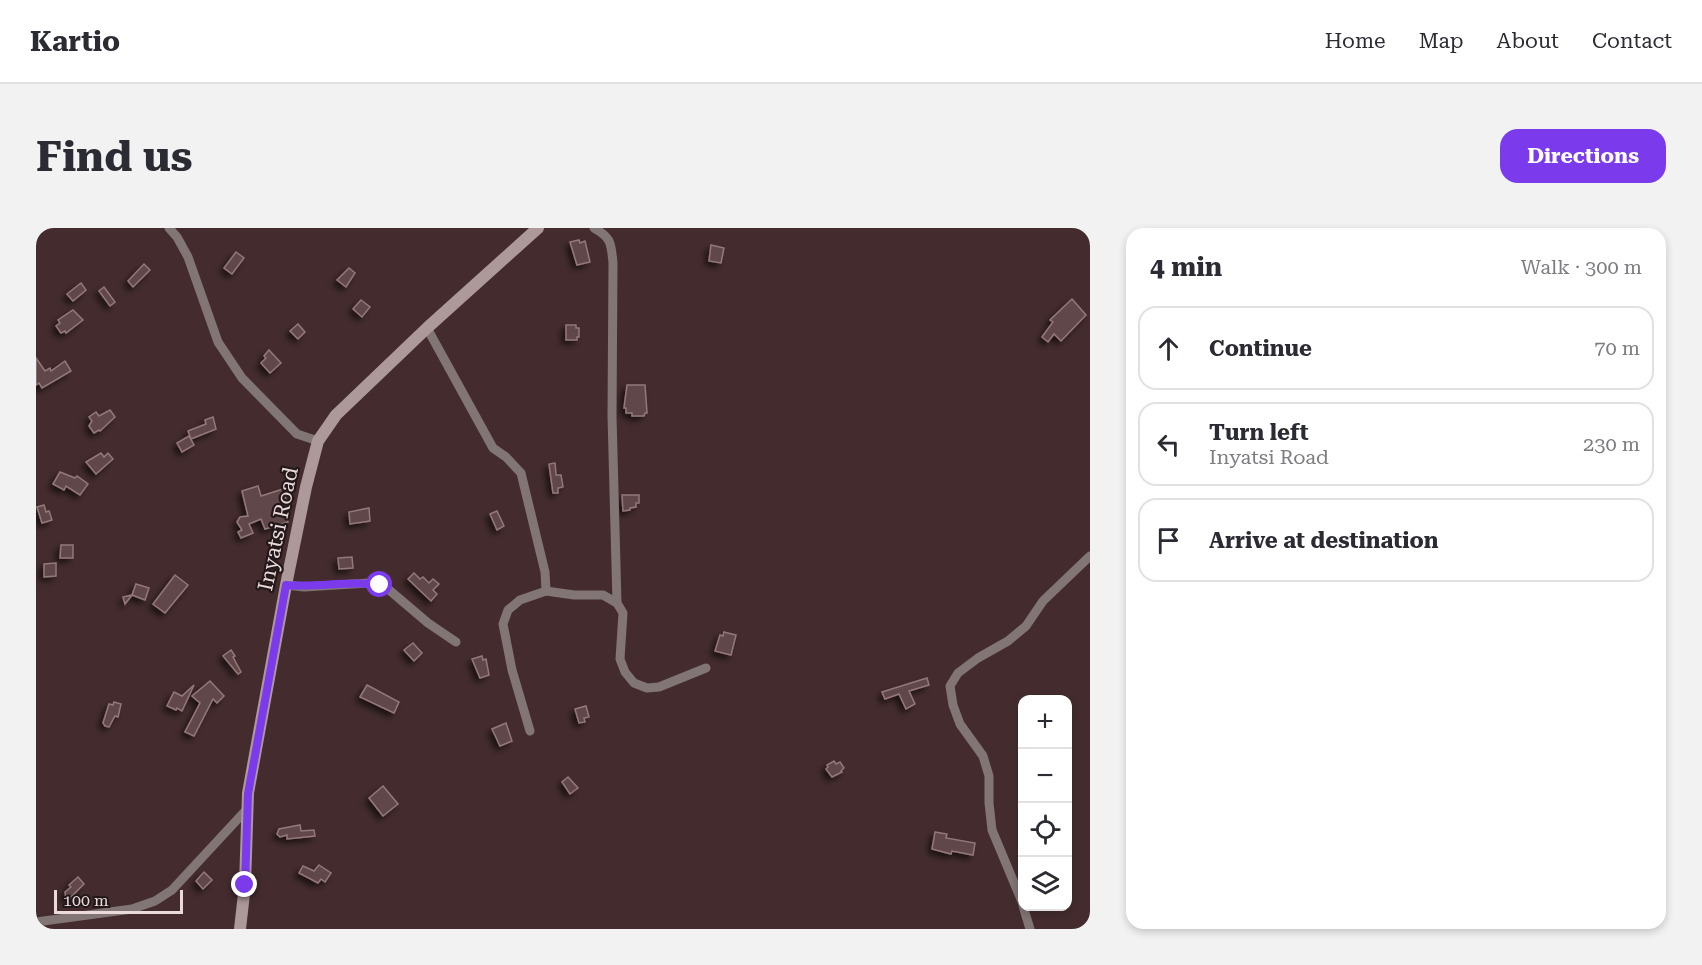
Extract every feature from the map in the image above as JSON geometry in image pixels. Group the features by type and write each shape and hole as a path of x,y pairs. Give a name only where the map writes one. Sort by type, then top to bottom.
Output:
{"street":[{"path":"169,228 188,257 218,342 242,378 297,434 318,441"},
{"name":"Inyatsi Road","path":"240,929 245,885 248,794 286,585 318,441 336,415 427,328 538,228"},
{"path":"594,228 604,233 610,240 613,263 612,416 617,603"},
{"path":"427,328 493,448 521,473 545,572 546,591"},
{"path":"1018,893 992,830 989,776 983,756 960,724 953,705 950,686 958,673 978,658 1008,641 1026,626 1043,601 1090,556"},
{"path":"286,585 304,587 369,583 380,585 456,642"},
{"path":"530,730 512,670 503,624 508,610 520,600 546,591 574,595 603,595 617,603 623,613 620,659 625,672 634,683 647,688 659,687 706,668"},
{"path":"36,922 132,909 155,901 172,890 248,808"},
{"path":"1025,911 1030,929"}],"building":[{"path":"579,240 580,243 585,241 590,262 577,265 570,242"},
{"path":"711,245 724,248 721,263 709,261"},
{"path":"236,252 244,258 232,274 224,268"},
{"path":"144,264 150,270 133,287 128,281"},
{"path":"349,268 355,273 346,287 337,280"},
{"path":"81,283 86,290 73,301 67,294"},
{"path":"104,287 115,302 110,306 99,291"},
{"path":"1072,299 1086,315 1061,341 1054,334 1048,342 1042,337 1053,322 1050,320"},
{"path":"361,300 370,307 362,317 353,309"},
{"path":"73,310 83,320 66,333 65,331 61,333 56,326 60,323 58,320"},
{"path":"298,324 305,332 298,339 290,331"},
{"path":"566,325 576,325 576,328 579,328 577,340 566,340"},
{"path":"269,350 281,363 270,373 261,363"},
{"path":"36,358 45,371 50,368 51,371 65,361 71,371 42,388 39,383 36,385"},
{"path":"627,385 645,385 647,413 644,416 632,416 632,413 626,413 626,408 624,408"},
{"path":"110,410 115,417 100,431 94,433 89,426 92,421 89,417 96,412 99,416"},
{"path":"213,417 216,429 191,439 188,431 206,424 205,420"},
{"path":"189,436 194,445 182,452 177,443"},
{"path":"101,453 104,457 108,453 113,459 96,474 86,462"},
{"path":"555,463 556,475 561,475 563,487 558,488 558,493 553,493 549,464"},
{"path":"60,472 75,478 77,476 88,484 80,495 66,486 64,490 53,484"},
{"path":"258,486 261,496 283,489 288,522 265,529 261,519 249,524 253,533 241,538 238,532 242,530 237,522 240,517 248,516 242,491"},
{"path":"622,495 639,495 639,503 636,503 636,507 630,510 623,511"},
{"path":"44,505 52,520 42,523 37,507"},
{"path":"369,508 370,521 350,524 349,512"},
{"path":"497,511 504,526 497,530 490,514"},
{"path":"61,545 73,545 73,558 60,558"},
{"path":"352,557 353,568 339,569 338,558"},
{"path":"56,563 56,576 44,577 44,564"},
{"path":"414,573 429,583 433,579 439,584 433,590 437,594 431,601 408,579"},
{"path":"175,575 188,585 165,613 153,604"},
{"path":"136,584 149,588 145,600 132,595"},
{"path":"132,595 125,604 123,597"},
{"path":"724,632 736,635 731,655 715,651 720,635 723,636"},
{"path":"413,643 422,653 414,661 404,650"},
{"path":"231,650 241,672 238,674 223,656"},
{"path":"482,656 483,660 486,659 489,675 480,678 472,659"},
{"path":"927,678 929,685 909,691 915,704 906,709 899,694 885,699 882,692"},
{"path":"210,681 224,696 217,703 213,699 194,736 185,732 200,703 192,696"},
{"path":"194,685 182,711 167,706 174,692 182,696"},
{"path":"367,685 399,702 394,713 360,697"},
{"path":"114,702 121,704 118,717 115,716 109,727 105,726 103,723 109,704 113,705"},
{"path":"586,706 589,717 584,718 585,722 579,723 575,709"},
{"path":"506,723 512,741 500,746 492,729"},
{"path":"834,761 836,764 840,762 844,768 842,772 832,777 826,769 827,765"},
{"path":"568,777 578,788 570,794 562,782"},
{"path":"383,786 398,804 383,816 369,798"},
{"path":"300,825 301,831 314,830 315,836 287,839 287,835 280,837 277,834 279,829"},
{"path":"935,832 947,834 946,838 975,843 973,855 952,851 951,854 932,849"},
{"path":"319,865 331,873 325,882 321,879 318,883 299,873 303,866 314,871"},
{"path":"204,872 212,880 203,889 196,881"},
{"path":"78,877 84,884 70,898 66,898 65,892 71,887 69,885"}],"route":[{"path":"245,885 248,794 286,585 304,587 369,583 380,585"}]}
